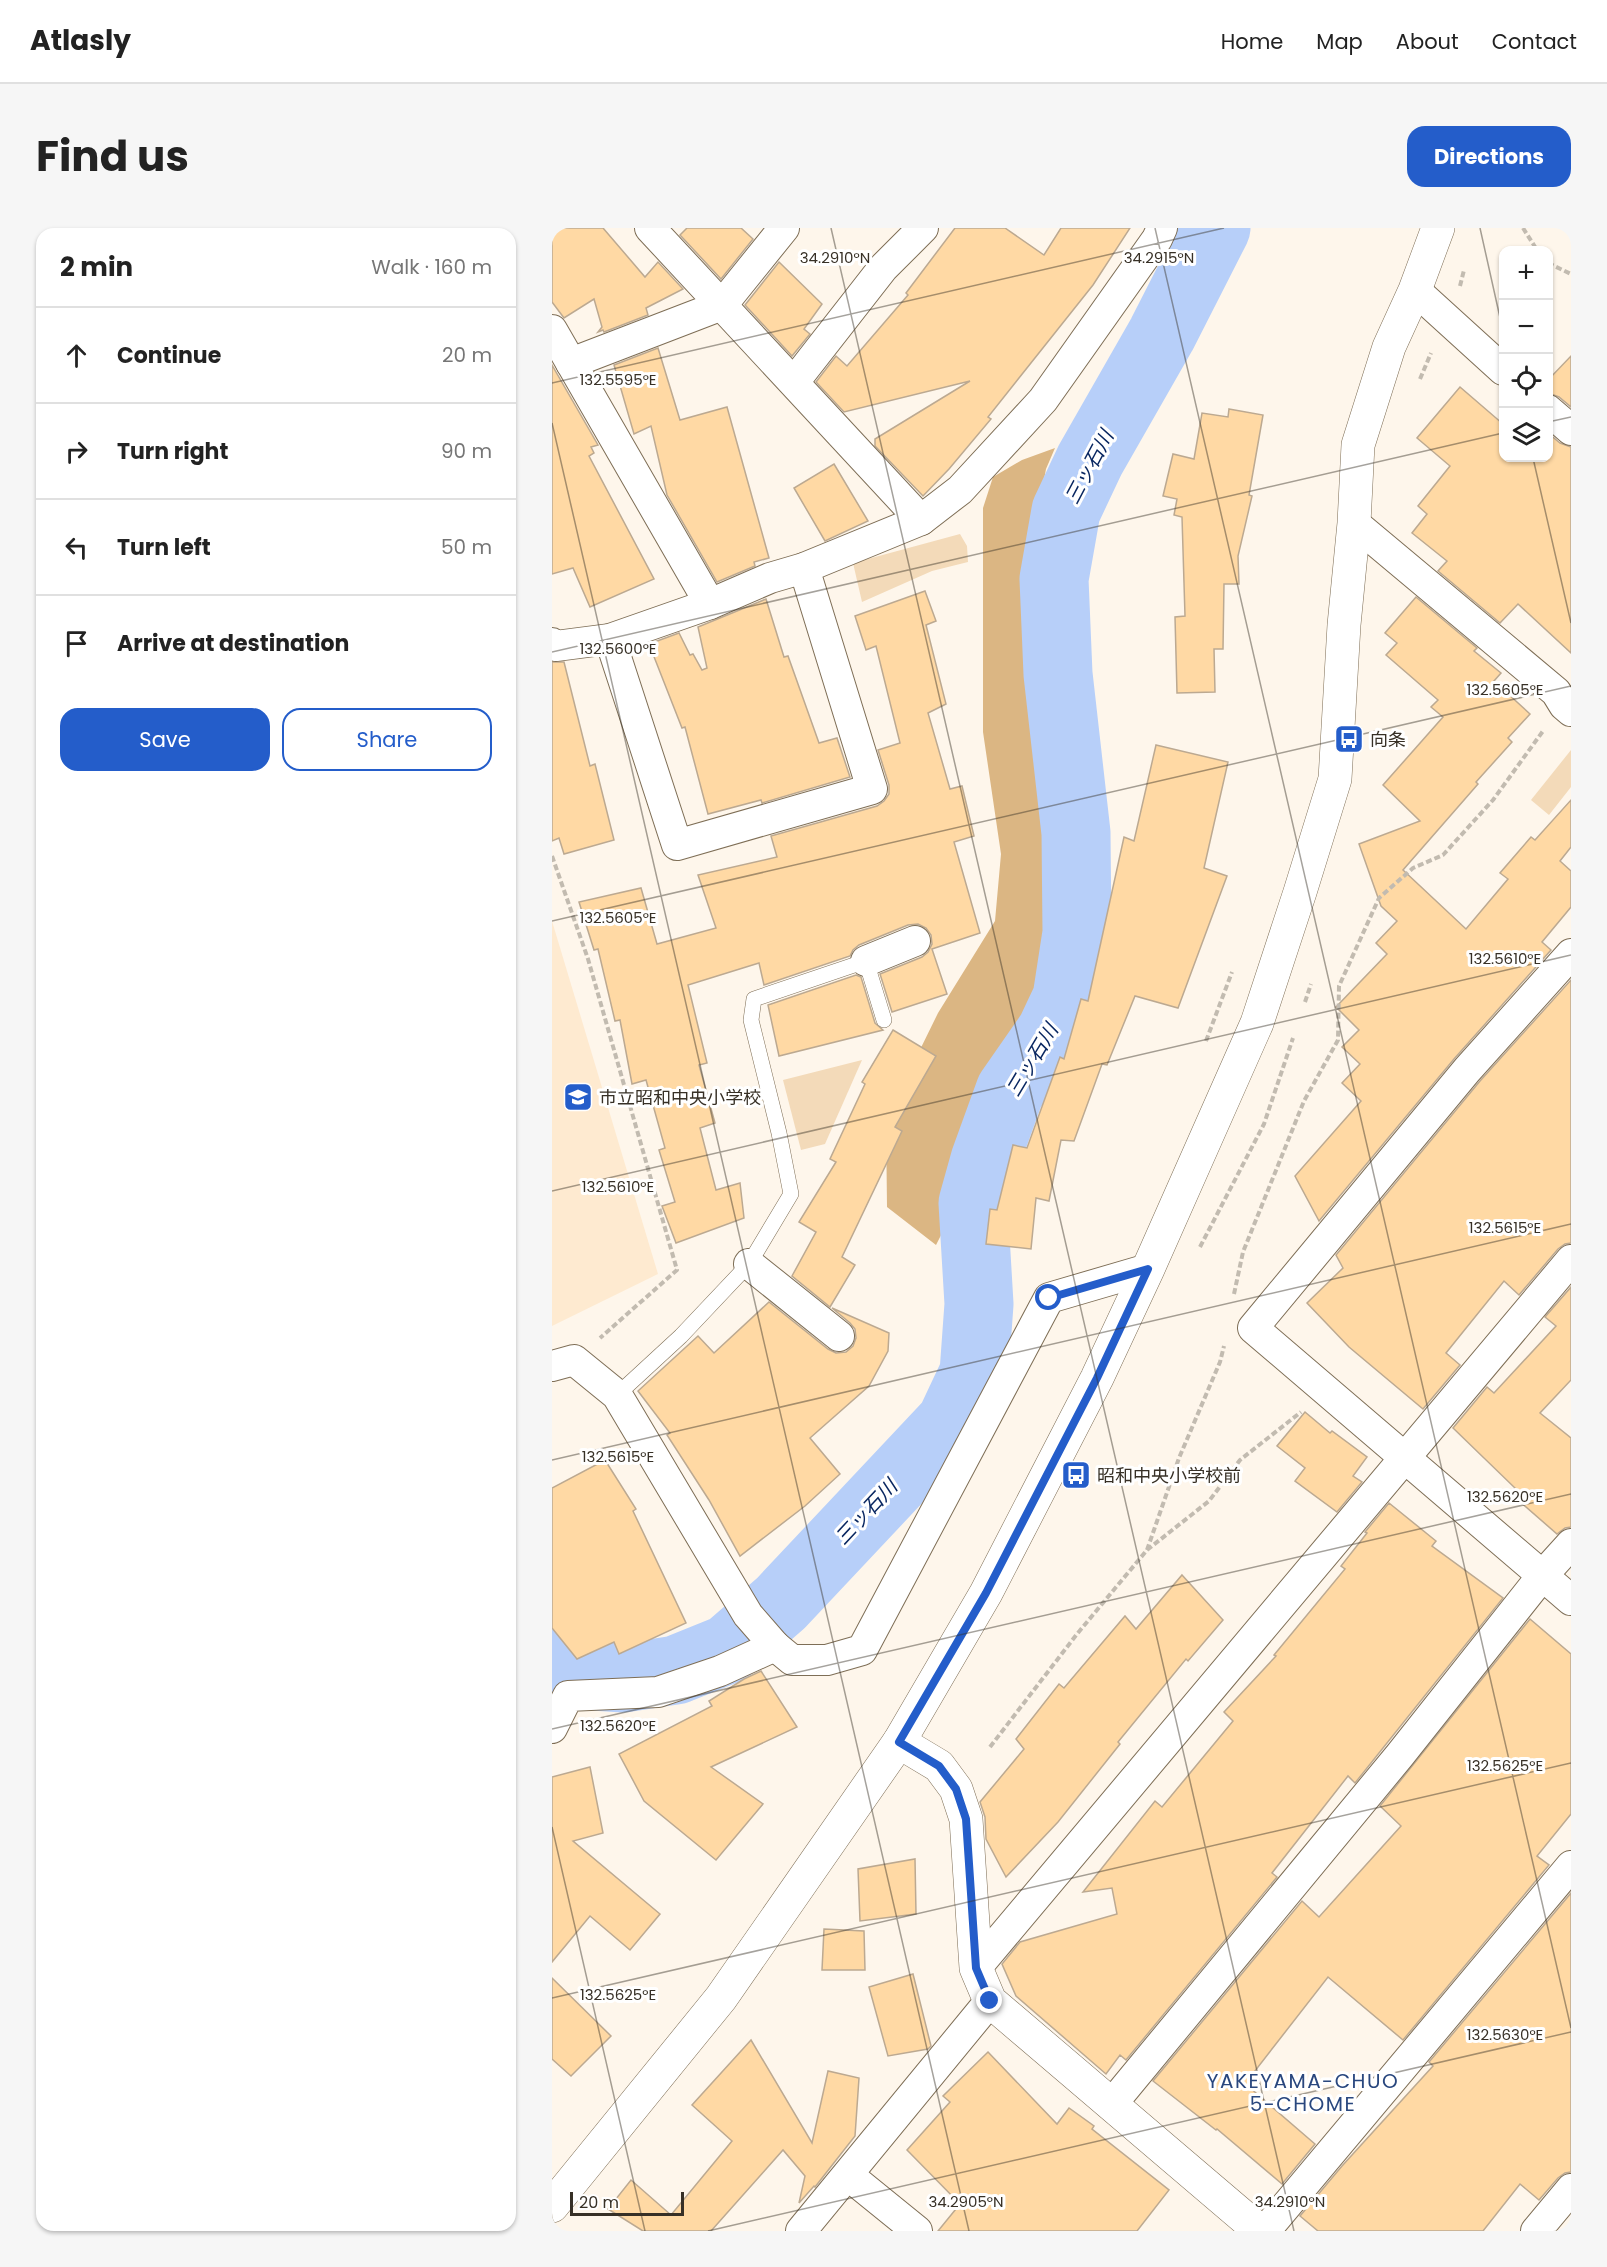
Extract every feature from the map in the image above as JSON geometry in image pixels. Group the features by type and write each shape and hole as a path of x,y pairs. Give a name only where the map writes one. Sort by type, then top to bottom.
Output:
{"street":[{"path":"650,228 921,520"},
{"path":"571,363 722,305 784,228"},
{"path":"794,382 883,268 923,228"},
{"path":"552,643 556,646 610,639 710,604 770,578 804,568 921,520 960,490 1043,400 1157,239 1162,228"},
{"path":"552,2206 720,1998 899,1742 986,1593 1097,1378 1148,1269 1257,1023 1335,779 1358,445 1389,347 1415,290 1438,228"},
{"path":"1415,290 1499,366"},
{"path":"552,330 710,604"},
{"path":"1553,414 1571,430"},
{"path":"1354,523 1556,692 1567,708"},
{"path":"610,639 677,845 872,789 804,568"},
{"path":"866,961 915,941"},
{"path":"1571,954 1467,1070 1253,1328 1571,1600"},
{"path":"976,1968 1571,1260"},
{"path":"749,1264 839,1336"},
{"path":"563,1363 617,1395 763,1633 792,1660 827,1660 862,1650 1049,1298 1148,1269"},
{"path":"1111,2105 1400,1755 1542,1576 1571,1544"},
{"path":"552,1728 568,1696 658,1692 720,1671 763,1633"},
{"path":"899,1742 939,1766 956,1789 966,1819 976,1968 990,2001 1260,2231"},
{"path":"1265,2231 1571,1866"},
{"path":"801,2231 990,2001"},
{"path":"848,2175 917,2231"},
{"path":"1536,2231 1571,2189"}],"lane":[{"path":"617,1395 681,1336 749,1264 791,1194 779,1133 751,1020 754,999 866,961 884,1020"}],"path":[{"path":"1523,228 1534,246"},
{"path":"1553,265 1571,274"},
{"path":"1234,1296 1243,1252 1304,1101 1338,1040 1339,986 1379,898 1413,867 1443,855 1493,801 1567,708"},
{"path":"552,856 588,960 677,1270 563,1363"},
{"path":"1204,1047 1233,969"},
{"path":"1148,1550 1179,1458 1220,1362 1225,1340"},
{"path":"990,1747 1077,1634 1148,1550 1209,1501 1240,1460 1328,1392"}],"shaded area":[{"path":"1055,448 1046,469 1031,550 1032,630 1058,801 1061,925 1051,1002 1034,1032 987,1091 967,1184 936,1245 887,1207 886,1119 938,1013 995,921 1001,854 983,732 983,508 993,477 1022,460"},
{"path":"960,534 967,546 968,562 932,571 862,602 853,563"},
{"path":"1571,750 1571,787 1549,815 1531,800"},
{"name":"市立昭和中央小学校","path":"552,921 658,1274 552,1326"},
{"path":"862,1060 825,1144 801,1150 783,1080"}],"building":[{"path":"552,228 603,228 645,277 658,262 683,289 646,308 648,315 604,332 603,330 598,332 602,327 594,299 564,318 552,302"},
{"path":"687,228 741,228 753,239 721,279 680,235"},
{"path":"955,228 1005,228 1044,255 1061,228 1130,228 1093,285 988,417 991,419 923,496 875,446 875,439 970,381 844,412 816,382 836,356 847,366 908,295 906,293"},
{"path":"779,262 822,304 804,329 810,334 792,356 745,305"},
{"path":"658,348 680,420 727,407 769,558 754,562 755,566 717,582 667,495 651,426 634,434 614,365"},
{"path":"1571,356 1571,407 1553,395 1553,375"},
{"path":"552,365 598,445 591,447 594,453 589,456 654,579 590,607 573,568 552,574"},
{"path":"1460,387 1499,421 1499,462 1553,462 1553,437 1571,447 1571,653 1518,604 1500,623 1438,571 1447,561 1412,533 1427,514 1418,506 1450,466 1417,438"},
{"path":"1229,409 1263,415 1249,495 1252,496 1238,556 1239,584 1224,584 1223,649 1214,649 1215,692 1177,693 1175,617 1185,616 1182,517 1174,515 1177,499 1163,496 1173,454 1194,459 1202,413 1228,417"},
{"path":"834,464 868,521 825,541 794,488"},
{"path":"925,591 936,621 926,625 946,704 928,713 950,789 962,786 974,836 954,842 980,933 932,949 947,994 892,1012 880,974 922,957 928,952 932,944 931,935 926,928 918,924 908,925 859,945 850,956 764,985 759,963 688,985 707,1063 699,1065 715,1123 700,1128 716,1190 740,1183 744,1218 676,1243 662,1206 675,1202 659,1150 665,1148 646,1080 632,1084 620,1020 615,1021 598,949 594,950 579,902 641,888 657,944 716,928 698,875 777,857 771,836 877,806 884,801 889,794 889,785 878,750 900,743 876,646 866,650 855,616"},
{"path":"1416,597 1477,648 1474,651 1501,673 1494,681 1530,714 1508,738 1512,742 1476,782 1478,784 1403,870 1466,929 1508,879 1500,873 1531,837 1535,840 1571,800 1571,847 1560,861 1571,871 1571,907 1542,942 1551,950 1454,1059 1319,1221 1295,1176 1361,1101 1342,1083 1360,1064 1342,1047 1359,1030 1336,1007 1387,954 1376,943 1397,921 1381,906 1359,844 1420,821 1383,785 1443,717 1431,707 1438,700 1386,655 1397,643 1385,633"},
{"path":"766,599 784,657 788,656 819,743 837,738 850,777 762,803 761,800 708,814 685,727 682,728 649,644 679,633 690,655 693,654 702,670 707,668 698,627"},
{"path":"552,662 564,662 590,766 595,764 614,840 564,854 559,838 552,841"},
{"path":"1156,745 1228,762 1204,868 1227,876 1178,1008 1135,996 1107,1065 1102,1064 1074,1141 1061,1140 1049,1201 1036,1198 1031,1249 986,1244 990,1209 997,1210 1013,1145 1027,1148 1060,1057 1064,1059 1081,999 1088,1001 1124,837 1134,841"},
{"path":"856,975 861,977 875,1023 883,1030 779,1056 768,1005"},
{"path":"1571,980 1571,1243 1558,1249 1519,1295 1504,1281 1446,1353 1460,1365 1423,1409 1349,1347 1307,1303 1343,1268 1336,1255 1480,1081"},
{"path":"893,1030 936,1056 895,1127 902,1131 842,1257 855,1265 830,1307 792,1276 816,1232 799,1222 836,1162 830,1159 865,1084 862,1082"},
{"path":"1571,1287 1571,1380 1540,1413 1571,1438 1571,1527 1557,1534 1511,1494 1515,1488 1453,1428 1487,1387 1494,1393 1556,1326 1545,1317"},
{"path":"769,1302 836,1353 846,1352 853,1346 856,1338 855,1329 832,1308 889,1333 888,1351 869,1386 810,1438 840,1474 805,1506 740,1556 709,1500 667,1435 670,1433 638,1391 698,1336 714,1353"},
{"path":"1305,1412 1330,1433 1332,1431 1367,1457 1353,1476 1362,1482 1337,1512 1295,1481 1305,1468 1277,1446"},
{"path":"605,1460 636,1509 633,1511 686,1623 619,1654 614,1642 577,1659 552,1628 552,1488"},
{"path":"1389,1503 1436,1541 1432,1546 1503,1598 1355,1783 1348,1776 1272,1873 1277,1877 1126,2060 1120,2055 1106,2074 1016,1996 1002,1964 1020,1942 1117,1914 1112,1888 1083,1892 1155,1801 1162,1807 1233,1721 1224,1712 1276,1656 1274,1655 1345,1569 1341,1566"},
{"path":"1182,1575 1223,1620 1188,1661 1186,1659 1118,1742 1120,1744 1058,1822 1006,1877 986,1839 985,1817 980,1802 1024,1749 1016,1739 1059,1684 1064,1688 1125,1616 1136,1629"},
{"path":"1530,1619 1571,1654 1571,1814 1537,1856 1549,1865 1403,2040 1328,1977 1251,2076 1255,2079 1249,2087 1315,2144 1282,2184 1217,2129 1153,2081 1302,1901 1319,1917 1401,1826 1380,1806"},
{"path":"761,1671 797,1727 711,1767 763,1804 716,1860 644,1801 619,1754 712,1706 709,1701"},
{"path":"590,1767 603,1833 573,1841 660,1914 630,1950 590,1916 552,1962 552,1777"},
{"path":"915,1859 916,1914 860,1921 858,1869"},
{"path":"1571,1893 1571,2172 1558,2178 1539,2200 1520,2184 1483,2231 1318,2231 1300,2216 1433,2066 1429,2062"},
{"path":"824,1929 864,1931 865,1970 822,1970"},
{"path":"913,1974 931,2046 928,2049 888,2056 869,1987"},
{"path":"552,1978 611,2036 571,2076 552,2059"},
{"path":"751,2040 812,2143 828,2071 859,2078 855,2136 815,2187 799,2203 805,2176 783,2150 711,2231 643,2231 608,2209 631,2180 671,2215 732,2141 692,2105"},
{"path":"988,2052 1057,2124 1069,2108 1094,2126 1092,2129 1169,2190 1137,2231 938,2231 960,2204 907,2150 950,2102 943,2096"}],"waterway":[{"name":"三ッ石川","path":"552,1664 578,1675 624,1678 676,1670 728,1649 781,1603 951,1422 974,1373 979,1304 973,1203 985,1160 1010,1091 1051,1032 1067,998 1077,933 1076,833 1058,674 1054,579 1066,511 1090,460 1162,334 1216,228"}],"place":[{"name":"向条","path":"1349,739"},
{"name":"市立昭和中央小学校","path":"578,1097"},
{"name":"昭和中央小学校前","path":"1076,1475"}],"district":[{"name":"YAKEYAMA-CHUO 5-CHOME","path":"1303,2092"}],"route":[{"path":"990,2001 976,1968 966,1819 956,1789 939,1766 899,1742 986,1593 1097,1378 1148,1269 1049,1298"}]}
